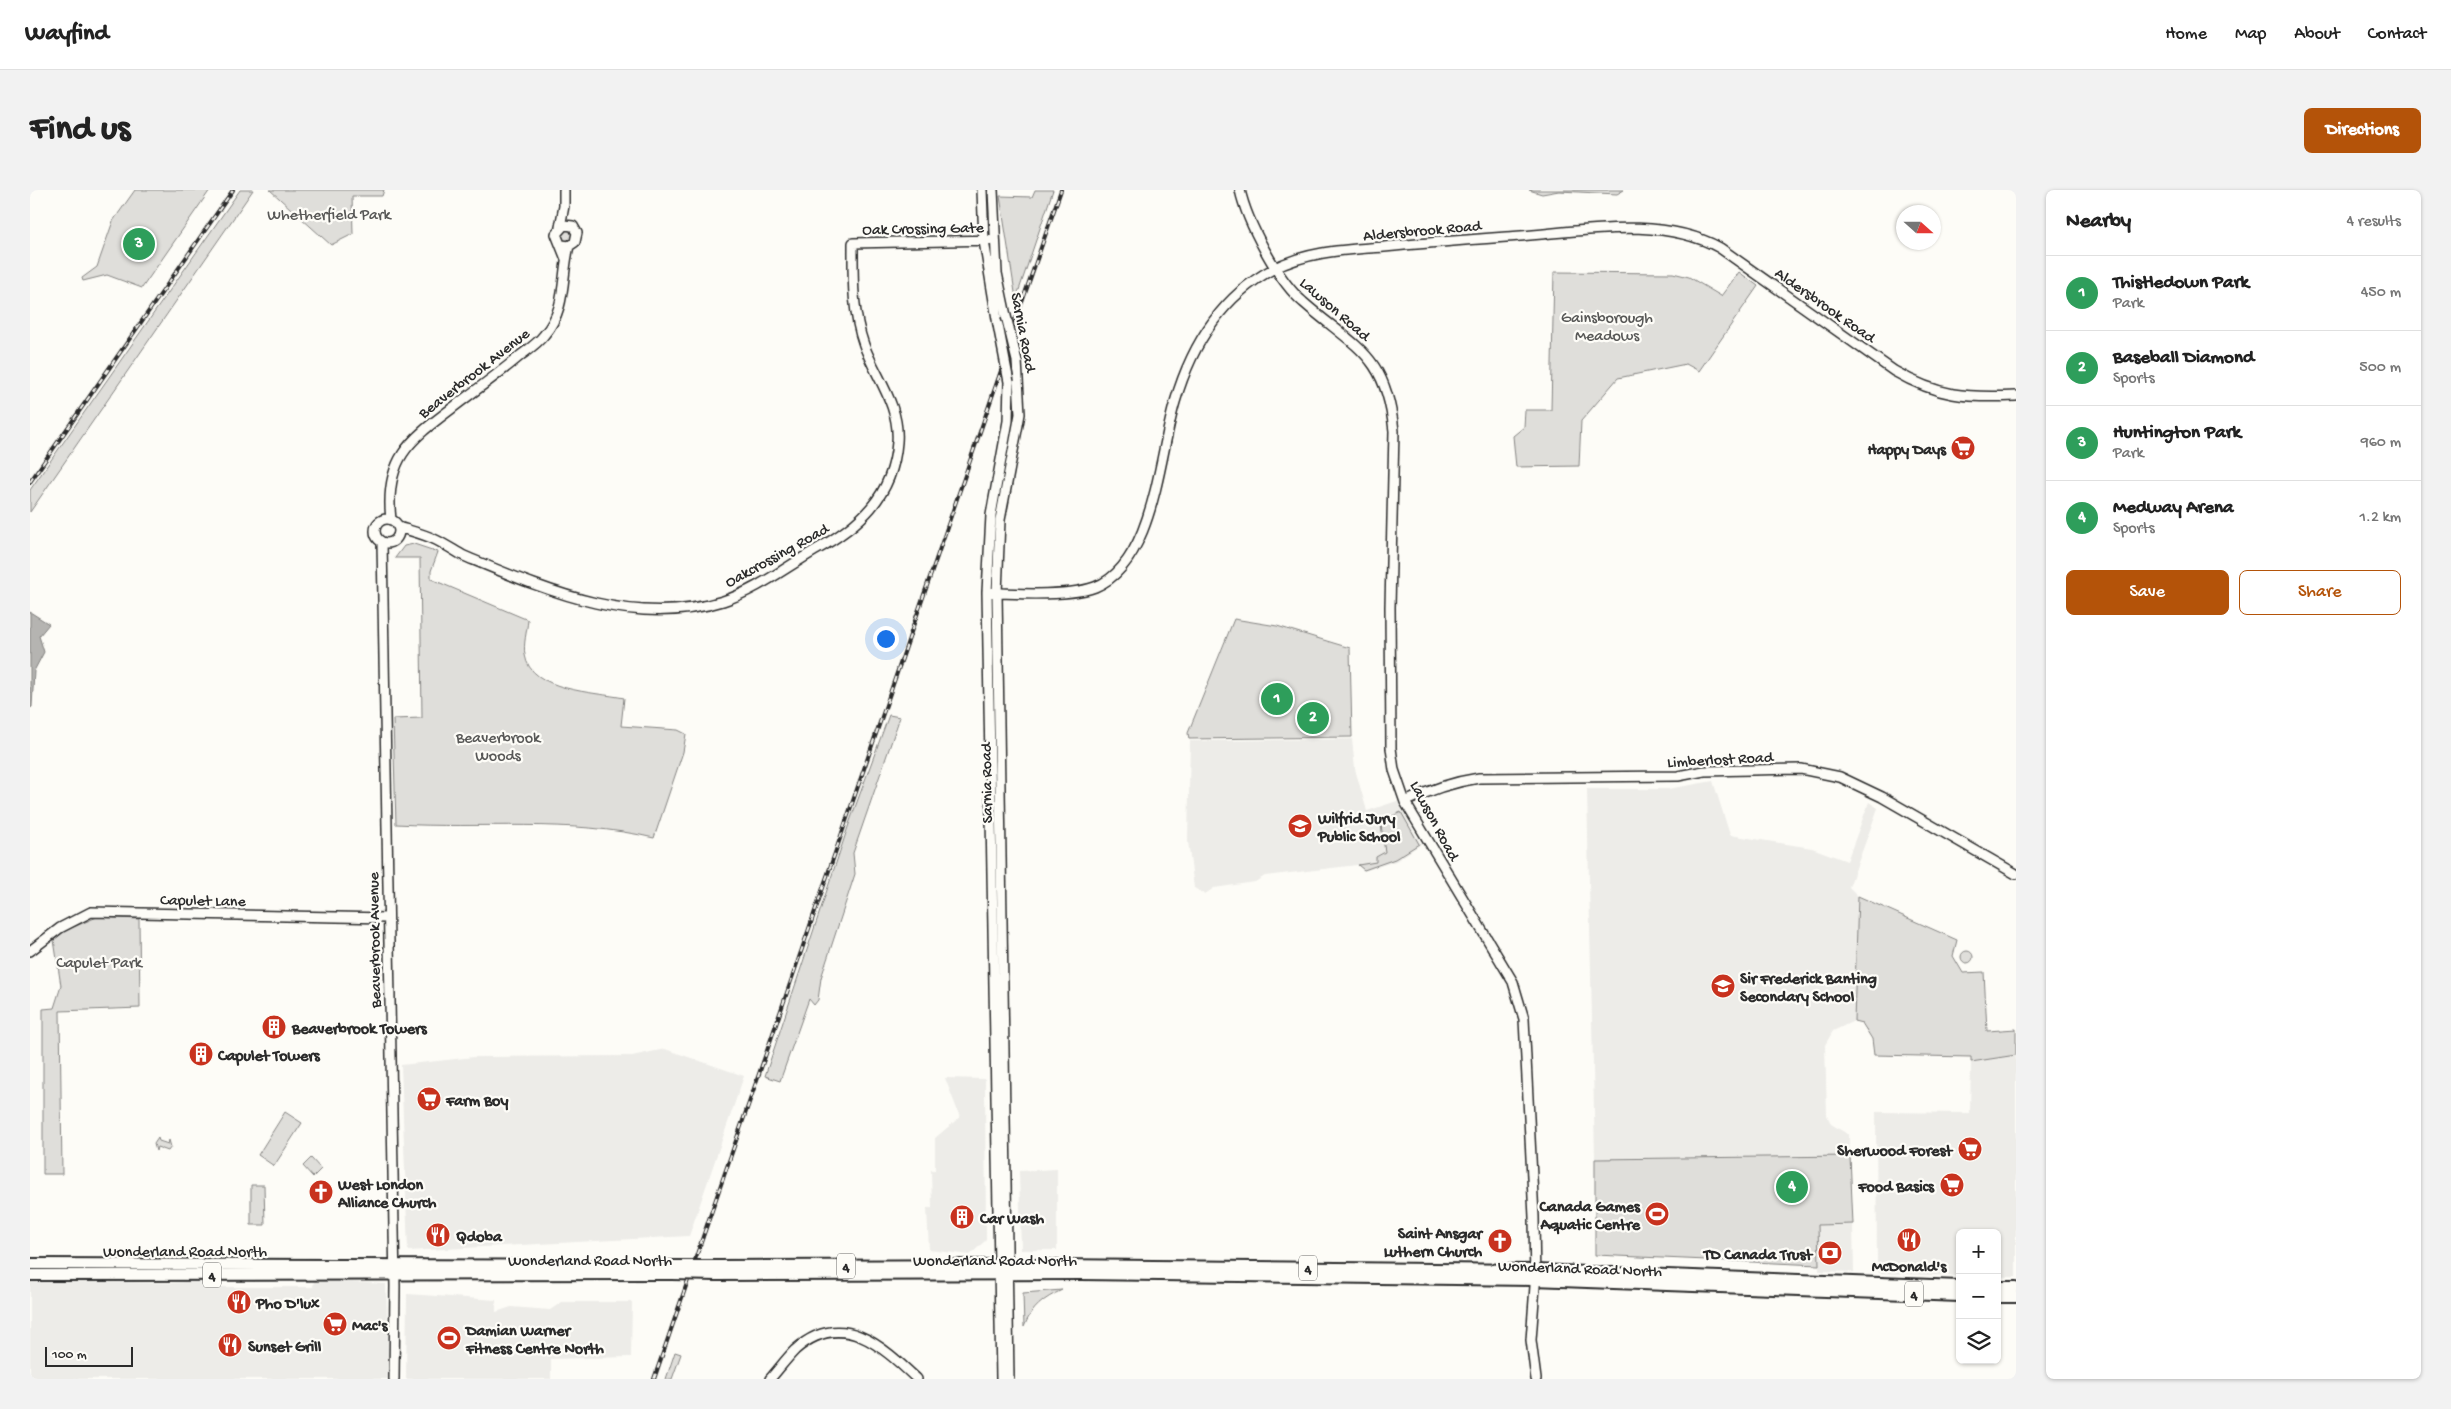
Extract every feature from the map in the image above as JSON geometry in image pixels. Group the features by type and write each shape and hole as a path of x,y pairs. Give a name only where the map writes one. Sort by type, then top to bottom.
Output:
{"main road":[{"name":"Wonderland Road North","path":"30,1264 394,1270"},
{"name":"Wonderland Road North","path":"30,1275 394,1270 1004,1270 1534,1275 1956,1286"},
{"name":"Wonderland Road North","path":"1534,1275 1956,1296"},
{"path":"2001,1287 2016,1287"},
{"path":"2001,1297 2016,1298"}],"street":[{"path":"564,190 564,206 556,238 566,246 577,239 577,233 564,206"},
{"name":"Sarnia Road","path":"982,190 984,241 1009,382 1008,421 991,515 987,592 1004,1270 1009,1379"},
{"name":"Sarnia Road","path":"993,190 994,240 1006,316 1017,361 1020,414 1000,520 997,593 1004,1270 1000,1379"},
{"name":"Lawson Road","path":"1240,190 1249,216 1274,269 1302,302 1369,356 1381,377 1391,404 1394,430 1390,607 1391,748 1394,770 1405,802 1514,982 1519,996 1524,1019 1528,1075 1534,1275 1531,1340 1536,1379"},
{"path":"560,227 568,224 573,226"},
{"name":"Aldersbrook Road","path":"987,592 1077,591 1095,586 1111,578 1125,565 1133,554 1156,489 1175,402 1201,339 1219,312 1240,291 1274,269 1309,255 1335,251 1572,231 1655,229 1680,232 1701,237 1720,248 1894,372 1915,383 1933,391 1954,395 2016,396"},
{"name":"Oak Crossing Gate","path":"853,243 994,240"},
{"name":"Oakcrossing Road","path":"398,527 421,534 462,555 583,600 639,611 662,611 724,601 742,593 828,543 858,523 871,510 888,481 898,442 897,421 892,403 865,347 856,319 853,300 853,243"},
{"name":"Beaverbrook Avenue","path":"387,520 394,472 399,459 419,432 498,374 544,336 553,323 563,298 566,246"},
{"path":"390,541 398,527 387,520 378,523 375,529 376,536 390,541 421,534"},
{"name":"Beaverbrook Avenue","path":"390,541 383,560 381,612 394,1270 394,1379"},
{"name":"Limberlost Road","path":"1405,802 1430,790 1460,781 1479,778 1669,776 1704,771 1801,769 1840,777 1882,797 2016,874"},
{"name":"Capulet Lane","path":"30,951 60,928 91,912 387,918"},
{"path":"770,1379 796,1350 816,1338 846,1331 872,1340 917,1379"}],"shaded area":[{"path":"30,612 49,624 39,636 44,652 34,671 32,707 30,708"},
{"name":"Wilfrid Jury Public School","path":"1352,739 1355,769 1367,811 1397,801 1421,844 1396,861 1364,871 1357,865 1265,876 1255,882 1214,888 1205,894 1194,888 1188,841 1190,741"},
{"name":"Sir Frederick Banting Secondary School","path":"1713,781 1730,835 1812,848 1847,861 1869,802 1878,808 1849,887 1858,896 1854,1021 1833,1031 1825,1045 1827,1115 1831,1124 1849,1135 1850,1156 1595,1159 1587,789 1668,789"},
{"path":"665,1049 744,1076 689,1236 408,1251 401,1065 474,1057 632,1056"},
{"path":"2016,1055 2016,1277 2001,1277 2001,1229 1956,1229 1956,1276 1879,1273 1877,1270 1876,1112 1970,1113 1971,1062"},
{"path":"945,1078 985,1079 986,1240 970,1255 929,1250 927,1208 932,1208 931,1170 935,1170 935,1138 960,1117"},
{"path":"1057,1169 1057,1250 1021,1250 1019,1171"},
{"path":"1853,1224 1854,1272 1819,1271 1818,1225"},
{"path":"30,1280 170,1283 216,1280 217,1287 313,1287 314,1280 386,1284 389,1379 30,1379"},
{"path":"407,1294 496,1300 496,1312 511,1307 550,1310 562,1302 632,1302 631,1357 551,1359 551,1379 406,1379"}],"green space":[{"path":"135,190 210,190 142,288 107,275 83,281 82,278 97,267 113,221"},
{"path":"240,190 253,190 30,512 30,490"},
{"name":"Whetherfield Park","path":"270,190 384,190 382,196 352,196 353,234 331,245"},
{"path":"1035,190 1053,190 1016,299 1000,196 1032,197"},
{"path":"1529,190 1624,190 1617,194 1559,191 1542,194"},
{"path":"569,229 572,230 572,240 565,241 562,240 561,233 562,230"},
{"name":"Gainsborough Meadows","path":"1554,272 1673,273 1689,277 1721,296 1739,272 1758,286 1699,371 1686,364 1618,378 1581,421 1579,466 1516,467 1513,436 1524,427 1525,410 1551,410"},
{"name":"Beaverbrook Woods","path":"414,544 438,552 431,571 431,579 528,620 525,655 530,667 538,676 566,688 624,698 621,726 678,730 686,734 683,752 654,838 590,828 558,826 396,824 393,719 422,718 420,558 395,558 404,546"},
{"path":"1234,619 1277,626 1350,648 1352,737 1189,739 1188,733"},
{"path":"889,715 900,717 853,853 855,874 821,978 818,1000 814,1005 809,999 780,1081 765,1076 850,821"},
{"path":"1401,812 1419,844 1395,859 1364,870 1358,865 1376,862 1376,857 1385,852 1381,825 1375,824"},
{"path":"1858,896 1957,940 1953,956 1963,973 1984,972 1987,1031 2016,1029 2016,1055 1971,1062 1971,1057 1874,1055 1872,1039 1862,1023 1854,1021"},
{"name":"Capulet Park","path":"97,917 139,919 140,1008 60,1011 62,1174 43,1174 43,1009 54,1008 61,986 54,940 64,931"},
{"path":"1965,951 1969,951 1973,957 1969,963 1965,963 1961,959 1961,955"},
{"path":"285,1112 302,1123 274,1166 258,1155"},
{"path":"158,1138 159,1141 168,1144 169,1140 171,1147 168,1151 157,1147 156,1151 154,1144"},
{"path":"1850,1156 1853,1224 1818,1225 1819,1265 1595,1255 1595,1159"},
{"path":"311,1158 321,1169 313,1177 303,1166"},
{"path":"251,1185 264,1185 265,1225 251,1225"},
{"path":"1062,1290 1039,1304 1024,1327 1023,1293"},
{"path":"675,1352 681,1354 672,1379 666,1379"}],"railway":[{"path":"30,482 233,190"},
{"path":"654,1379 1004,362 1012,331 1061,190"}],"place":[{"name":"Huntington Park","path":"139,244"},
{"name":"Happy Days","path":"1963,448"},
{"name":"Thistledown Park","path":"1277,699"},
{"name":"Baseball Diamond","path":"1313,718"},
{"name":"Wilfrid Jury Public School","path":"1300,826"},
{"name":"Sir Frederick Banting Secondary School","path":"1723,986"},
{"name":"Beaverbrook Towers","path":"274,1027"},
{"name":"Capulet Towers","path":"201,1054"},
{"name":"Farm Boy","path":"429,1099"},
{"name":"Sherwood Forest","path":"1970,1149"},
{"name":"Food Basics","path":"1952,1185"},
{"name":"Medway Arena","path":"1792,1187"},
{"name":"West London Alliance Church","path":"321,1192"},
{"name":"Canada Games Aquatic Centre","path":"1657,1214"},
{"name":"Car Wash","path":"962,1217"},
{"name":"Qdoba","path":"438,1235"},
{"name":"McDonald's","path":"1909,1240"},
{"name":"Saint Ansgar Luthern Church","path":"1500,1241"},
{"name":"TD Canada Trust","path":"1830,1253"},
{"name":"Pho D'lux","path":"239,1302"},
{"name":"Mac's","path":"335,1324"},
{"name":"Damian Warner Fitness Centre North","path":"449,1338"},
{"name":"Sunset Grill","path":"230,1345"}]}
